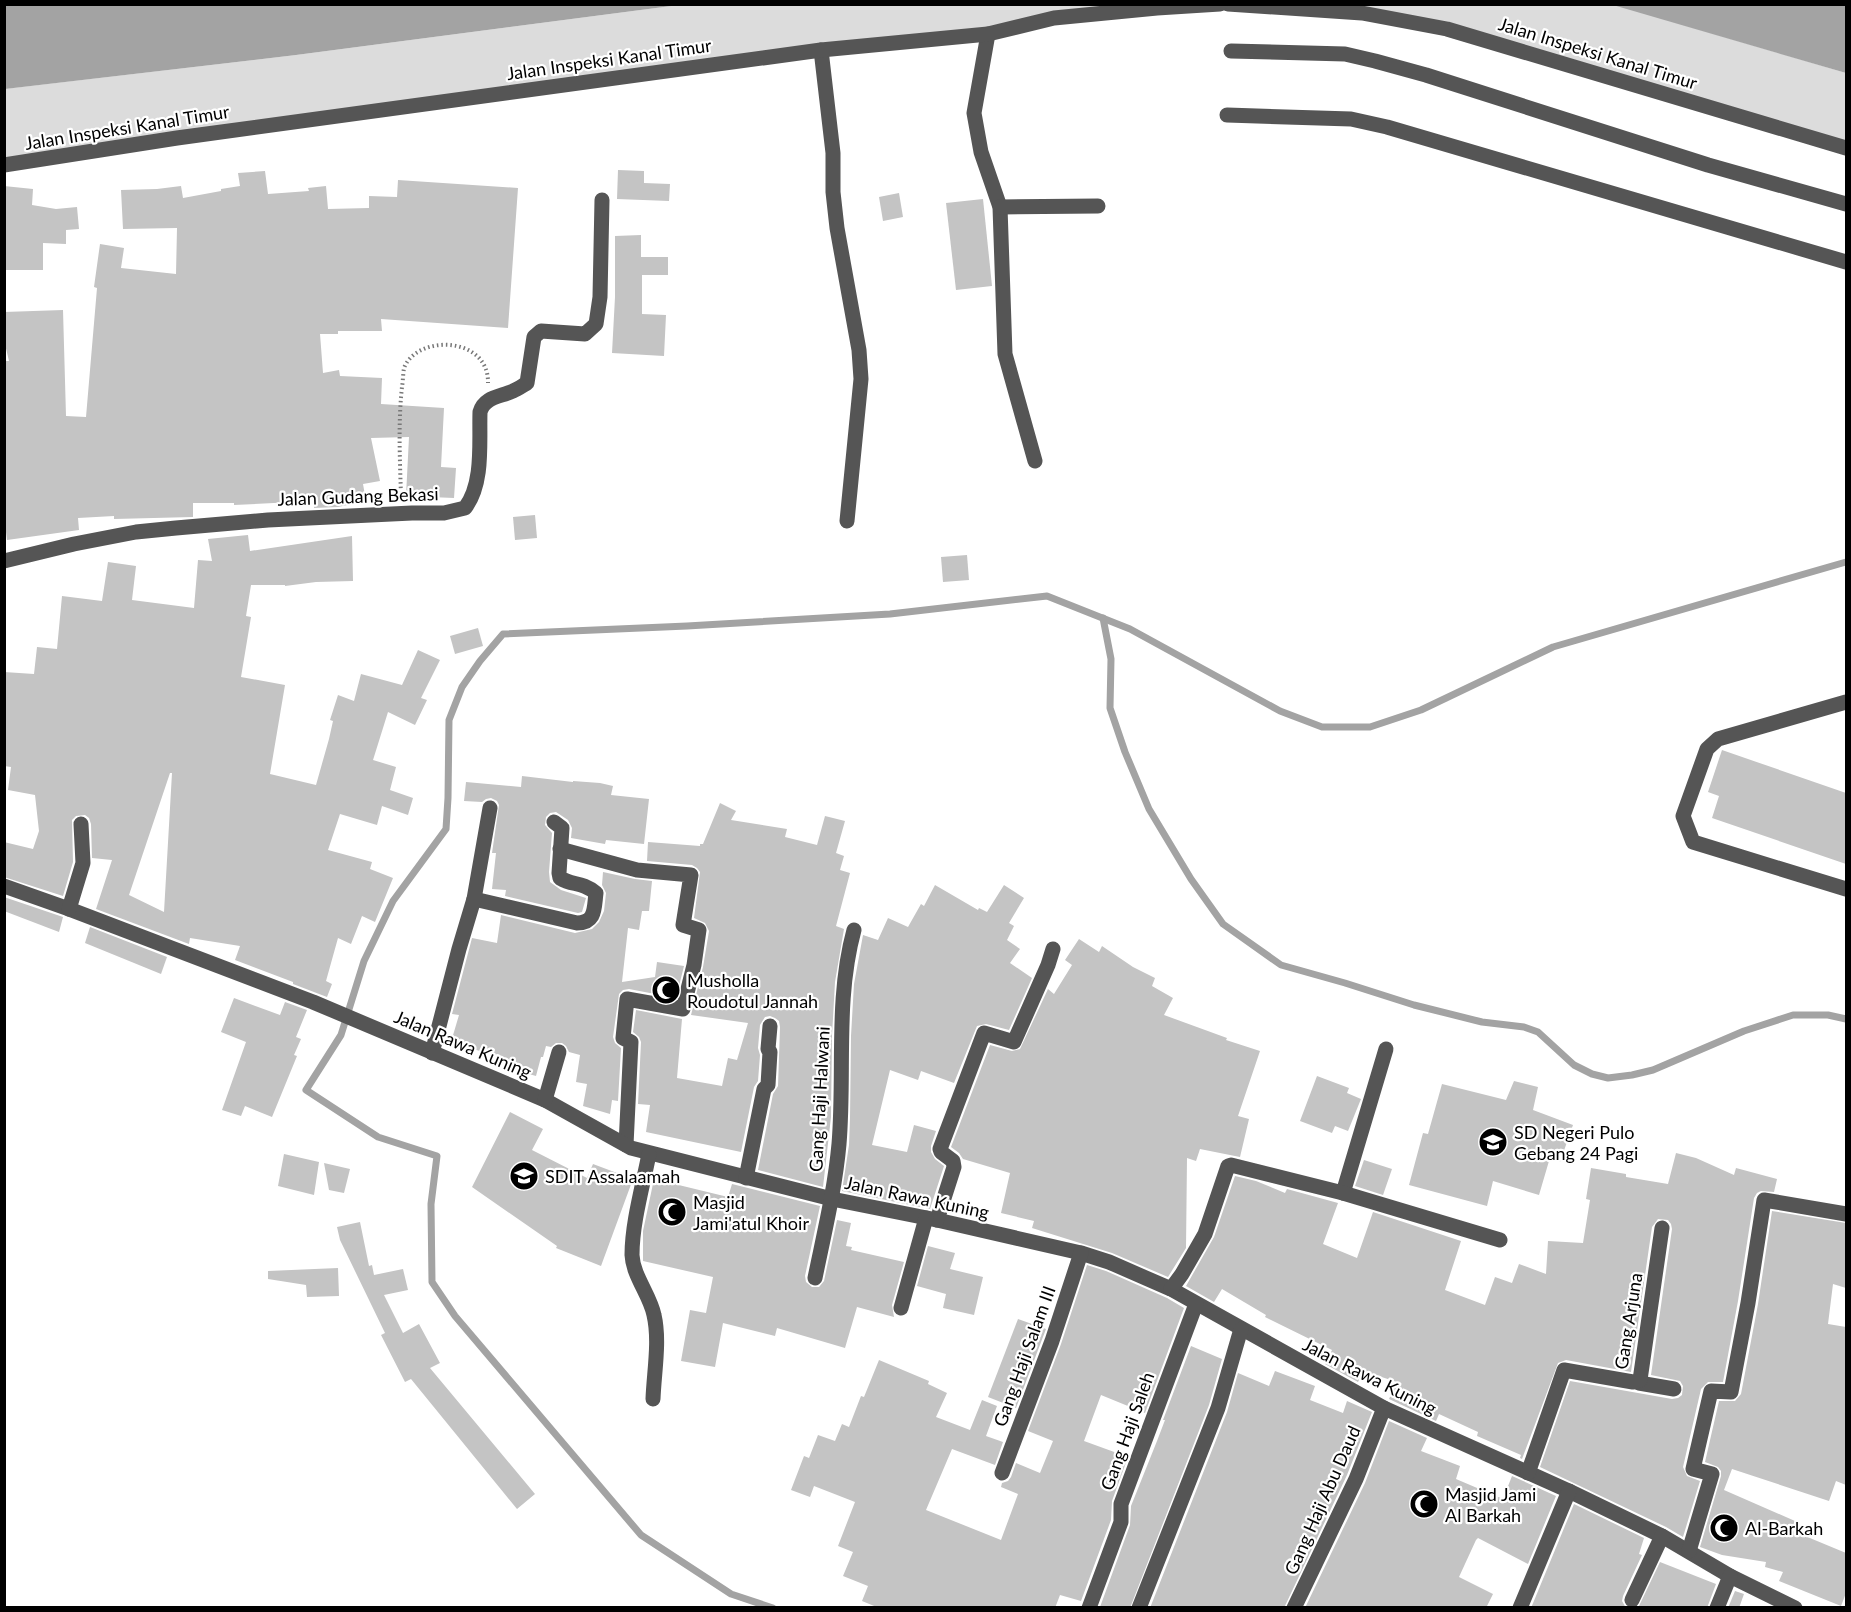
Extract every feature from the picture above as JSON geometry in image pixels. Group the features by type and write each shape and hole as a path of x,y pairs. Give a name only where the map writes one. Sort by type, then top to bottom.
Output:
{"street":[{"name":"Jalan Inspeksi Kanal Timur","path":"4,165 188,136 821,50 987,34 1053,18 1220,4"},
{"name":"Jalan Inspeksi Kanal Timur","path":"1228,4 1362,13 1447,29 1846,148"},
{"path":"987,34 974,113 981,152 1000,207 1005,354 1035,461"},
{"path":"821,50 833,153 833,192 837,228 860,350 861,379 847,521"},
{"path":"1231,51 1345,54 1375,61 1426,75 1708,165 1846,204"},
{"path":"1227,115 1352,119 1387,127 1846,262"},
{"path":"487,400 527,383 534,337 541,331 585,334 596,324 600,297 602,200"},
{"path":"1000,207 1098,206"},
{"name":"Jalan Gudang Bekasi","path":"4,561 136,532 268,520 444,513 465,508 472,499 478,472 480,412 487,400"},
{"path":"1846,702 1718,739 1707,749 1683,816 1693,842 1846,889"},
{"path":"432,1053 474,899 490,808"},
{"path":"474,899 577,923 586,923 590,920 596,893 582,884 560,879 562,828 554,822"},
{"path":"69,909 83,863 81,824"},
{"path":"560,849 637,870 691,875 683,925 699,930 694,965 683,1009 627,999 623,1038 631,1042 626,1145"},
{"name":"Jalan Rawa Kuning","path":"4,886 314,1002 545,1101 626,1145 649,1154 832,1199 1081,1252 1109,1262 1171,1289 1384,1408 1569,1491 1662,1536 1730,1576 1794,1608"},
{"name":"Gang Haji Halwani","path":"815,1278 832,1199 839,1144 843,986 847,956 854,930"},
{"path":"902,1308 931,1219 954,1167 953,1161 940,1151 984,1033 1014,1042 1053,949"},
{"path":"746,1178 764,1089 768,1085 770,1026"},
{"path":"1343,1193 1386,1049"},
{"path":"545,1101 559,1052"},
{"path":"649,1154 632,1256 655,1318 656,1349 652,1399"},
{"path":"1171,1289 1205,1234 1228,1166 1233,1165 1343,1193 1500,1240"},
{"path":"1689,1551 1712,1474 1693,1469 1711,1391 1731,1392 1764,1200 1846,1214"},
{"name":"Gang Arjuna","path":"1528,1473 1564,1370 1633,1382 1640,1380 1662,1228"},
{"name":"Gang Haji Salam III","path":"1002,1473 1052,1341 1081,1252"},
{"name":"Gang Haji Saleh","path":"1089,1608 1121,1522 1121,1504 1196,1304"},
{"path":"1139,1608 1218,1408 1241,1329"},
{"path":"1640,1380 1639,1383 1644,1385 1674,1389"},
{"name":"Gang Haji Abu Daud","path":"1294,1608 1356,1479 1384,1408"},
{"path":"1520,1608 1569,1491"},
{"path":"1632,1600 1662,1536"},
{"path":"1717,1608 1730,1576"}],"path":[{"path":"401,513 400,404 405,368 416,353 435,346 459,345 479,356 488,375 487,400"}],"shaded area":[{"path":"1613,4 1846,73 1846,148 1362,13 1178,7 5,164 4,89 296,55 679,5"},
{"path":"4,5 679,5 296,55 5,89"},
{"path":"1613,5 1846,5 1846,73"}],"building":[{"path":"618,170 644,171 644,183 670,184 669,201 617,199"},
{"path":"265,171 268,194 309,191 308,188 326,186 328,209 369,208 369,196 397,197 398,180 518,188 508,328 381,319 382,331 338,331 338,334 320,334 323,373 339,370 340,376 382,378 381,404 444,408 441,467 456,468 454,498 406,496 409,437 371,438 380,481 363,484 366,501 338,507 314,508 314,501 234,505 234,503 193,503 193,517 78,518 79,530 7,540 4,516 4,361 9,361 4,340 4,312 63,310 66,416 86,417 97,288 94,287 100,244 124,248 121,268 176,274 177,228 123,229 121,190 181,186 183,198 240,186 238,173"},
{"path":"4,186 33,189 32,205 56,209 77,207 79,229 66,230 66,244 43,243 43,270 4,270"},
{"path":"899,193 903,217 883,221 879,197"},
{"path":"983,199 992,286 956,290 946,203"},
{"path":"641,235 641,257 668,257 668,275 642,275 642,314 666,315 664,356 612,353 615,236"},
{"path":"535,515 537,538 515,540 513,517"},
{"path":"248,535 250,551 352,536 353,581 285,586 251,585 246,616 251,617 241,677 285,685 270,774 316,785 333,721 330,720 338,695 354,701 361,674 402,685 418,650 440,660 421,698 427,700 415,725 388,712 373,760 396,767 390,790 413,798 408,815 382,806 377,825 340,814 328,850 372,862 370,869 393,878 375,922 362,916 351,944 338,938 326,981 332,984 327,997 235,960 240,946 190,938 189,944 96,909 112,860 92,858 91,824 85,815 76,816 72,820 73,862 63,896 4,877 4,842 33,849 39,831 35,795 8,790 11,767 4,766 4,672 34,674 37,647 57,649 62,596 102,601 108,562 136,566 132,600 194,608 198,560 212,561 208,539","holes":["170,773 172,773 164,912 129,895"]},
{"path":"967,555 969,580 943,582 941,557"},
{"path":"478,628 483,646 455,654 450,636"},
{"path":"1722,750 1846,793 1846,864 1712,818 1719,796 1708,792"},
{"path":"522,776 600,783 613,786 611,795 649,799 644,844 606,840 605,844 571,838 572,828 568,820 556,812 546,817 545,825 552,833 550,882 561,890 586,898 582,912 505,896 506,890 492,889 496,853 492,853 499,805 491,798 482,802 464,801 466,782 521,787"},
{"path":"720,803 736,811 731,820 787,829 785,837 817,845 825,816 845,821 836,853 844,856 840,870 850,873 836,926 844,929 835,982 831,1117 823,1187 758,1170 773,1094 778,1086 780,1027 779,1021 775,1018 765,1017 760,1025 758,1081 754,1087 741,1152 646,1132 650,1105 638,1104 641,1042 633,1032 636,1010 682,1019 677,1078 722,1086 728,1058 737,1060 748,1023 691,1015 709,931 705,923 694,918 700,872 692,865 647,861 648,842 700,846 703,844"},
{"path":"603,872 652,881 649,911 642,911 639,930 628,928 622,982 655,977 657,962 684,966 676,998 629,989 619,994 613,1037 615,1043 621,1048 618,1101 612,1100 610,1114 583,1106 587,1084 576,1082 580,1055 569,1052 562,1043 556,1043 551,1047 546,1046 536,1076 500,1063 502,1058 451,1042 459,1015 452,1014 472,938 497,943 501,915 575,933 592,929 599,922 604,911 606,893 602,885"},
{"path":"935,885 978,910 979,908 987,912 1004,885 1024,898 1009,923 1014,926 1007,940 1020,949 1010,963 1032,978 1009,1030 986,1024 977,1026 954,1083 921,1071 918,1080 890,1070 872,1145 907,1152 914,1125 936,1131 931,1152 935,1159 944,1166 930,1209 842,1191 849,1145 854,984 863,935 878,940 888,918 908,927 921,904 924,906"},
{"path":"4,897 63,917 59,932 4,911"},
{"path":"90,927 167,957 161,974 85,943"},
{"path":"1079,939 1099,952 1102,946 1133,967 1155,978 1152,986 1173,998 1164,1015 1260,1051 1238,1116 1249,1119 1240,1157 1200,1149 1196,1161 1187,1158 1186,1248 1168,1277 1112,1253 1032,1228 1034,1221 1001,1213 1010,1173 963,1159 951,1147 990,1045 1012,1051 1020,1049 1048,989 1054,994 1072,965 1065,960"},
{"path":"234,998 280,1015 285,1002 307,1010 296,1037 301,1039 294,1055 297,1056 272,1117 245,1106 241,1116 222,1110 246,1042 221,1032"},
{"path":"1317,1076 1349,1088 1347,1093 1361,1099 1348,1131 1335,1126 1332,1133 1300,1121"},
{"path":"1514,1081 1538,1087 1533,1110 1573,1125 1560,1162 1549,1161 1539,1195 1493,1181 1487,1206 1409,1185 1423,1133 1428,1134 1442,1084 1506,1100"},
{"name":"SDIT Assalaamah","path":"510,1112 543,1129 532,1150 587,1178 593,1164 633,1179 601,1266 556,1248 557,1246 472,1187"},
{"path":"1676,1153 1696,1158 1734,1175 1736,1168 1777,1179 1774,1192 1761,1191 1754,1198 1723,1382 1708,1382 1701,1389 1683,1467 1687,1476 1700,1481 1683,1537 1540,1467 1570,1381 1672,1399 1682,1395 1683,1386 1680,1381 1651,1375 1672,1229 1668,1220 1658,1219 1652,1227 1631,1372 1566,1360 1558,1363 1522,1459 1521,1455 1477,1436 1478,1432 1439,1414 1436,1421 1389,1399 1397,1382 1363,1371 1358,1382 1325,1364 1332,1350 1265,1317 1266,1315 1222,1289 1214,1302 1186,1286 1214,1237 1235,1176 1256,1181 1285,1193 1287,1189 1338,1203 1323,1244 1357,1258 1373,1212 1461,1241 1445,1290 1485,1305 1495,1277 1512,1283 1519,1264 1546,1274 1548,1241 1583,1243 1590,1200 1586,1199 1591,1168 1668,1184"},
{"path":"284,1154 319,1162 314,1195 278,1186"},
{"path":"1364,1160 1392,1169 1383,1195 1355,1186"},
{"path":"324,1163 350,1169 344,1193 329,1190"},
{"path":"654,1179 728,1197 732,1184 820,1206 805,1276 806,1282 812,1287 819,1287 824,1281 837,1220 851,1223 846,1246 852,1247 851,1250 904,1262 892,1305 894,1317 857,1307 845,1348 777,1328 775,1336 723,1323 715,1367 681,1361 690,1310 706,1313 713,1277 643,1261 643,1231"},
{"path":"1772,1211 1846,1223 1846,1288 1833,1284 1828,1324 1846,1327 1846,1485 1836,1481 1829,1501 1732,1469 1724,1490 1795,1521 1793,1531 1846,1553 1846,1593 1841,1606 1779,1581 1783,1572 1765,1567 1766,1562 1722,1555 1700,1547 1721,1476 1718,1467 1705,1462 1719,1401 1735,1401 1741,1394"},
{"path":"360,1222 369,1266 372,1265 374,1275 403,1269 408,1290 384,1295 403,1333 419,1324 440,1363 430,1368 535,1494 517,1509 411,1379 405,1382 381,1335 385,1333 340,1240 337,1227"},
{"path":"928,1246 955,1253 950,1269 983,1277 974,1315 943,1308 946,1294 917,1286"},
{"path":"1087,1265 1167,1298 1184,1308 1145,1413 1101,1395 1084,1441 1128,1457 1112,1501 1111,1520 1081,1601 1060,1595 1055,1608 879,1608 862,1601 868,1586 843,1576 853,1552 838,1546 855,1502 814,1486 810,1497 791,1490 804,1456 809,1458 818,1435 835,1441 842,1424 849,1427 879,1360 929,1381 928,1384 947,1393 936,1417 970,1430 982,1400 997,1406 986,1436 1003,1442 995,1465 952,1449 926,1510 1001,1540 1018,1494 1001,1487 1002,1483 1011,1477 1016,1463 1040,1473 1053,1441 1028,1431 1061,1344"},
{"path":"338,1268 339,1296 307,1297 306,1285 268,1279 268,1271"},
{"path":"1018,1319 1046,1329 1016,1408 988,1397"},
{"path":"1191,1346 1222,1359 1209,1405 1130,1608 1100,1607 1130,1525 1131,1506"},
{"path":"1275,1371 1315,1386 1310,1400 1343,1413 1347,1401 1372,1412 1347,1475 1284,1608 1150,1608 1227,1412 1238,1373 1269,1386"},
{"path":"1389,1421 1427,1438 1421,1451 1460,1466 1456,1479 1503,1499 1512,1476 1556,1496 1528,1564 1478,1538 1476,1540 1459,1577 1493,1594 1486,1608 1305,1608 1365,1483"},
{"path":"1574,1504 1644,1538 1639,1554 1642,1555 1623,1596 1622,1601 1626,1608 1531,1608"},
{"path":"1660,1562 1716,1584 1707,1608 1638,1608"},
{"path":"1735,1591 1744,1594 1739,1608 1728,1608"}],"waterway":[{"path":"773,1608 731,1594 641,1535 455,1316 432,1282 431,1204 437,1156 378,1137 306,1090 341,1035 364,961 393,901 446,829 449,720 462,687 503,634 890,614 1047,596 1130,629 1280,711 1322,727 1370,727 1421,710 1553,647 1846,562"},
{"path":"1103,618 1111,659 1110,708 1125,752 1149,809 1191,879 1223,924 1281,965 1414,1005 1482,1022 1524,1027 1538,1032 1574,1065 1592,1074 1608,1078 1653,1070 1744,1031 1793,1015 1828,1015 1846,1019"}],"place":[{"name":"Musholla Roudotul Jannah","path":"666,990"},
{"name":"SD Negeri Pulo Gebang 24 Pagi","path":"1493,1142"},
{"name":"SDIT Assalaamah","path":"524,1176"},
{"name":"Masjid Jami'atul Khoir","path":"672,1212"},
{"name":"Masjid Jami Al Barkah","path":"1424,1504"},
{"name":"Al-Barkah","path":"1724,1528"}]}
